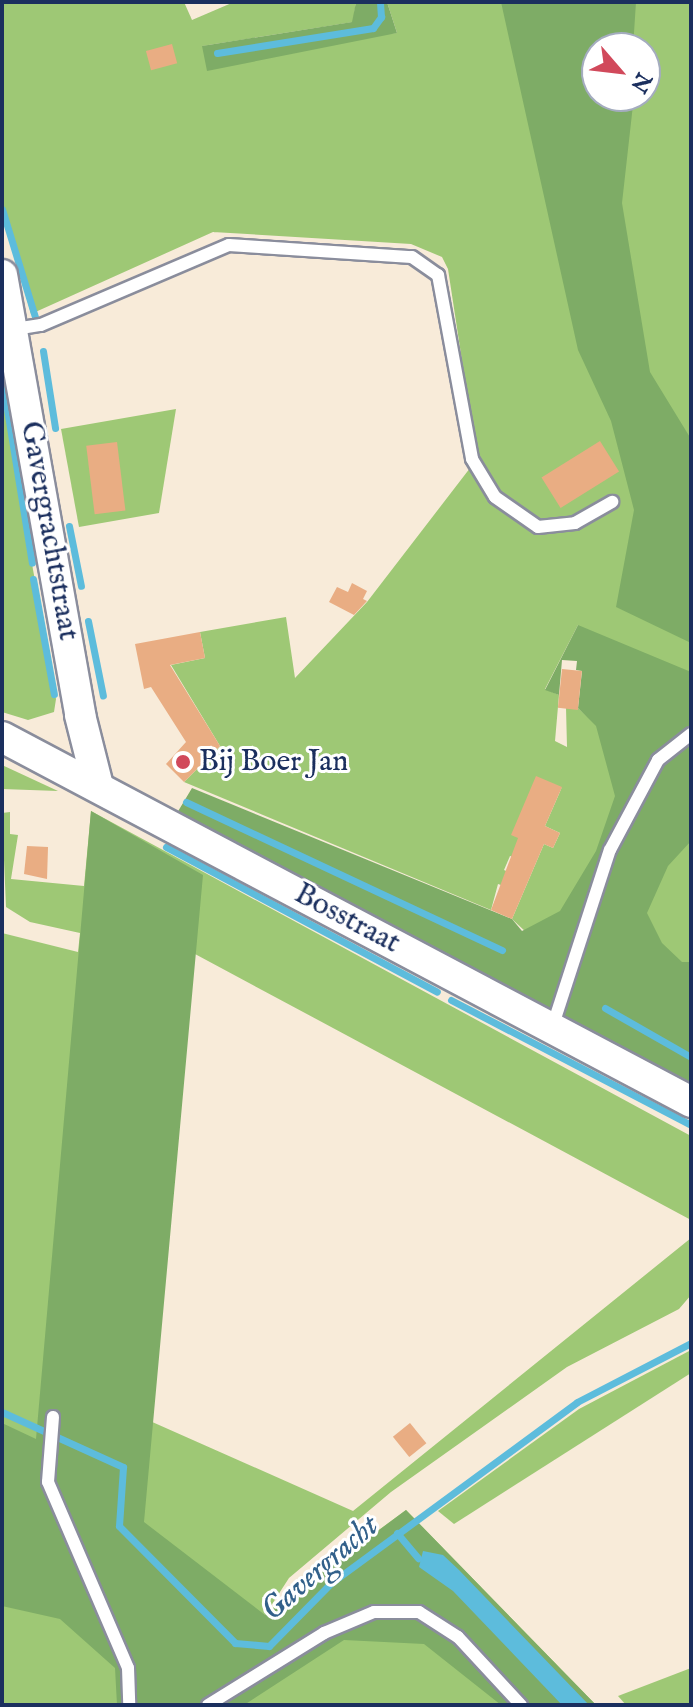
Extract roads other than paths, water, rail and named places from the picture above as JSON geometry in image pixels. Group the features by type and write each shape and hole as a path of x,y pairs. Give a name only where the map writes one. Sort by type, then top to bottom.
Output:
{"street":[{"name":"Gavergrachtstraat","path":"2,275 15,329 80,715 98,786"},
{"name":"Bosstraat","path":"2,737 691,1102"}],"lane":[{"path":"15,329 41,325 229,245 412,257 438,275 472,459 495,497 538,527 575,523 612,502"},
{"path":"552,1028 610,850 658,760 691,734"},
{"path":"53,1417 48,1482 128,1668 129,1705"},
{"path":"208,1705 324,1633 374,1612 419,1612 458,1637 521,1705"}],"water":[{"path":"423,1551 443,1555 589,1705 562,1705 453,1591 419,1567"}],"waterway":[{"path":"217,53 373,28 381,17 380,2"},
{"path":"2,209 35,317"},
{"path":"43,351 55,428"},
{"path":"2,378 32,563"},
{"path":"69,526 81,586"},
{"path":"33,579 54,694"},
{"path":"88,621 103,696"},
{"path":"186,802 502,950"},
{"path":"166,847 437,992"},
{"path":"451,1000 691,1125"},
{"path":"605,1008 691,1057"},
{"name":"Gavergracht","path":"2,1412 123,1467 119,1526 235,1643 269,1646 331,1583 577,1402 691,1343"},
{"path":"397,1533 418,1558"}],"place":[{"name":"Bij Boer Jan","path":"183,762"}]}
